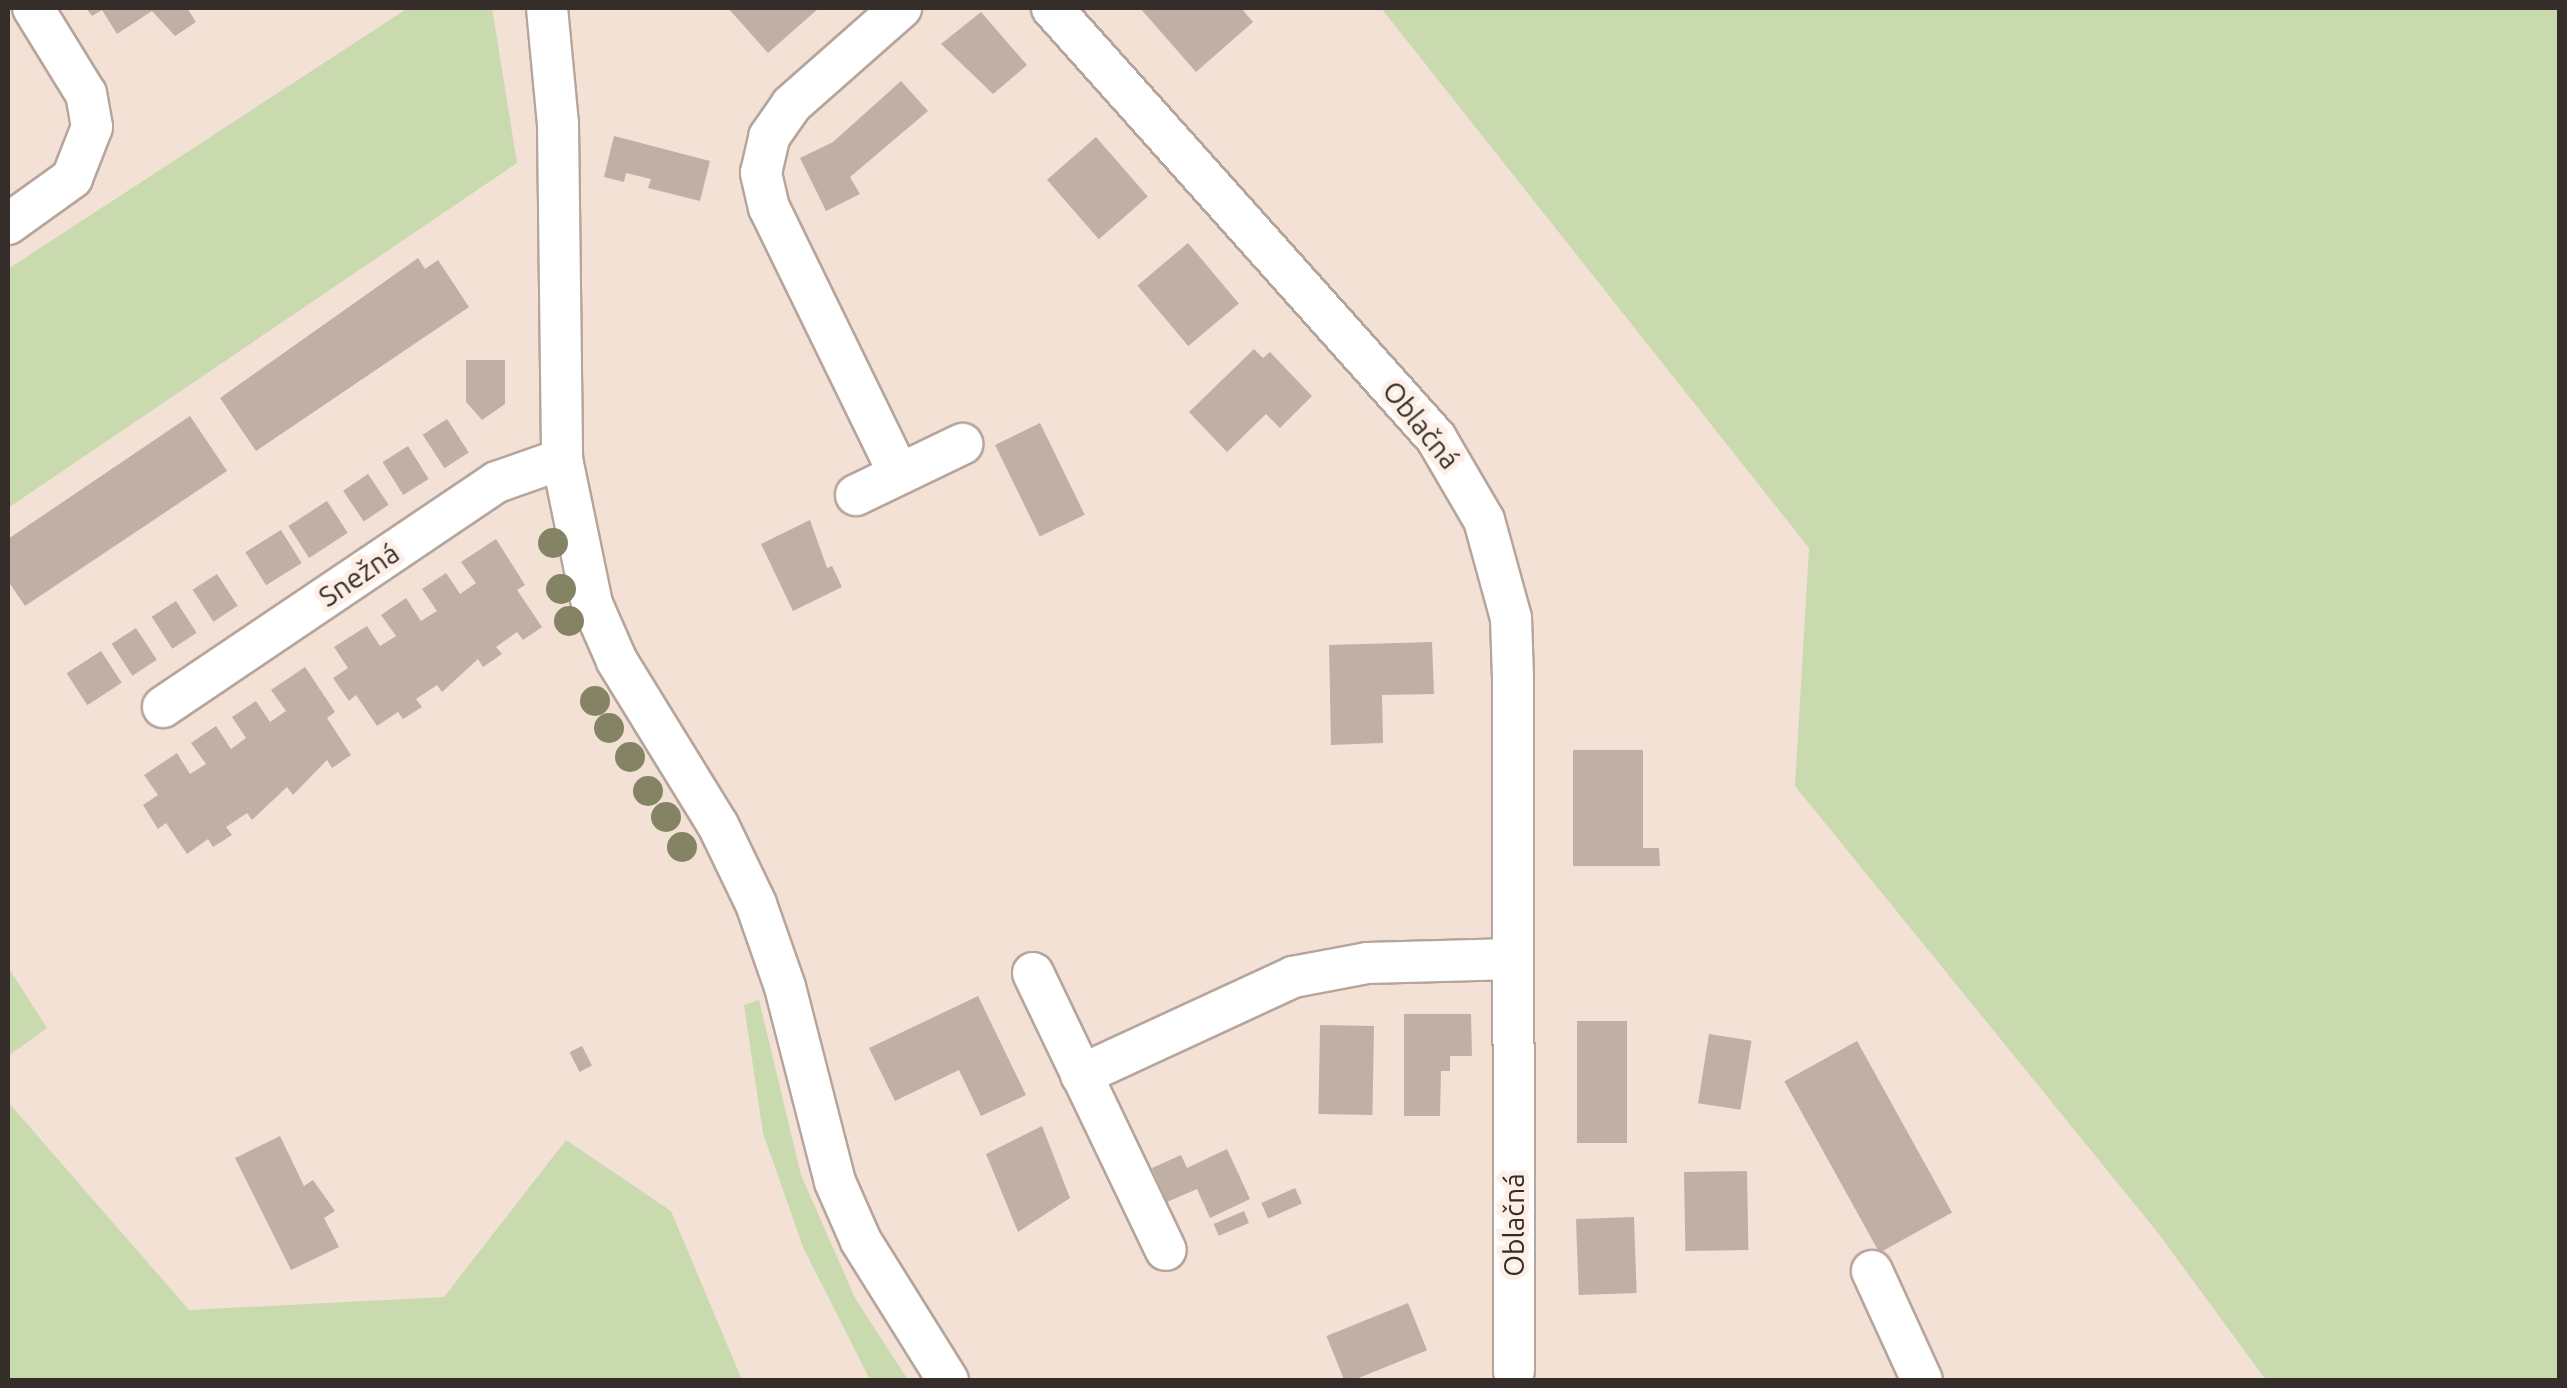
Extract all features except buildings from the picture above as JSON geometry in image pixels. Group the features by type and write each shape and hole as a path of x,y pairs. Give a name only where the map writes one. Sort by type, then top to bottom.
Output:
{"street":[{"path":"8,224 72,178 92,127 86,94 33,8"},
{"path":"547,8 558,124 562,460 592,604 617,661 718,825 756,904 785,986 834,1182 861,1241 948,1380"},
{"path":"899,474 769,208 761,172 769,136 791,105 901,8"},
{"name":"Oblačná","path":"1052,8 1436,438 1484,520 1511,618 1514,1370"},
{"path":"856,495 962,444"},
{"name":"Snežná","path":"163,707 497,482 562,460"},
{"path":"1081,1074 1293,977 1367,963 1513,960"},
{"path":"1033,973 1166,1250"},
{"path":"1872,1272 1922,1380"}],"green space":[{"path":"408,8 492,8 517,163 8,508 8,269"},
{"path":"1381,8 2559,8 2559,1380 2266,1380 2158,1233 1795,786 1809,548"},
{"path":"8,967 47,1028 8,1056"},
{"path":"759,1000 801,1175 855,1298 908,1380 870,1380 803,1247 763,1133 744,1005"},
{"path":"8,1102 189,1310 444,1297 566,1140 671,1211 742,1380 8,1380"}]}
